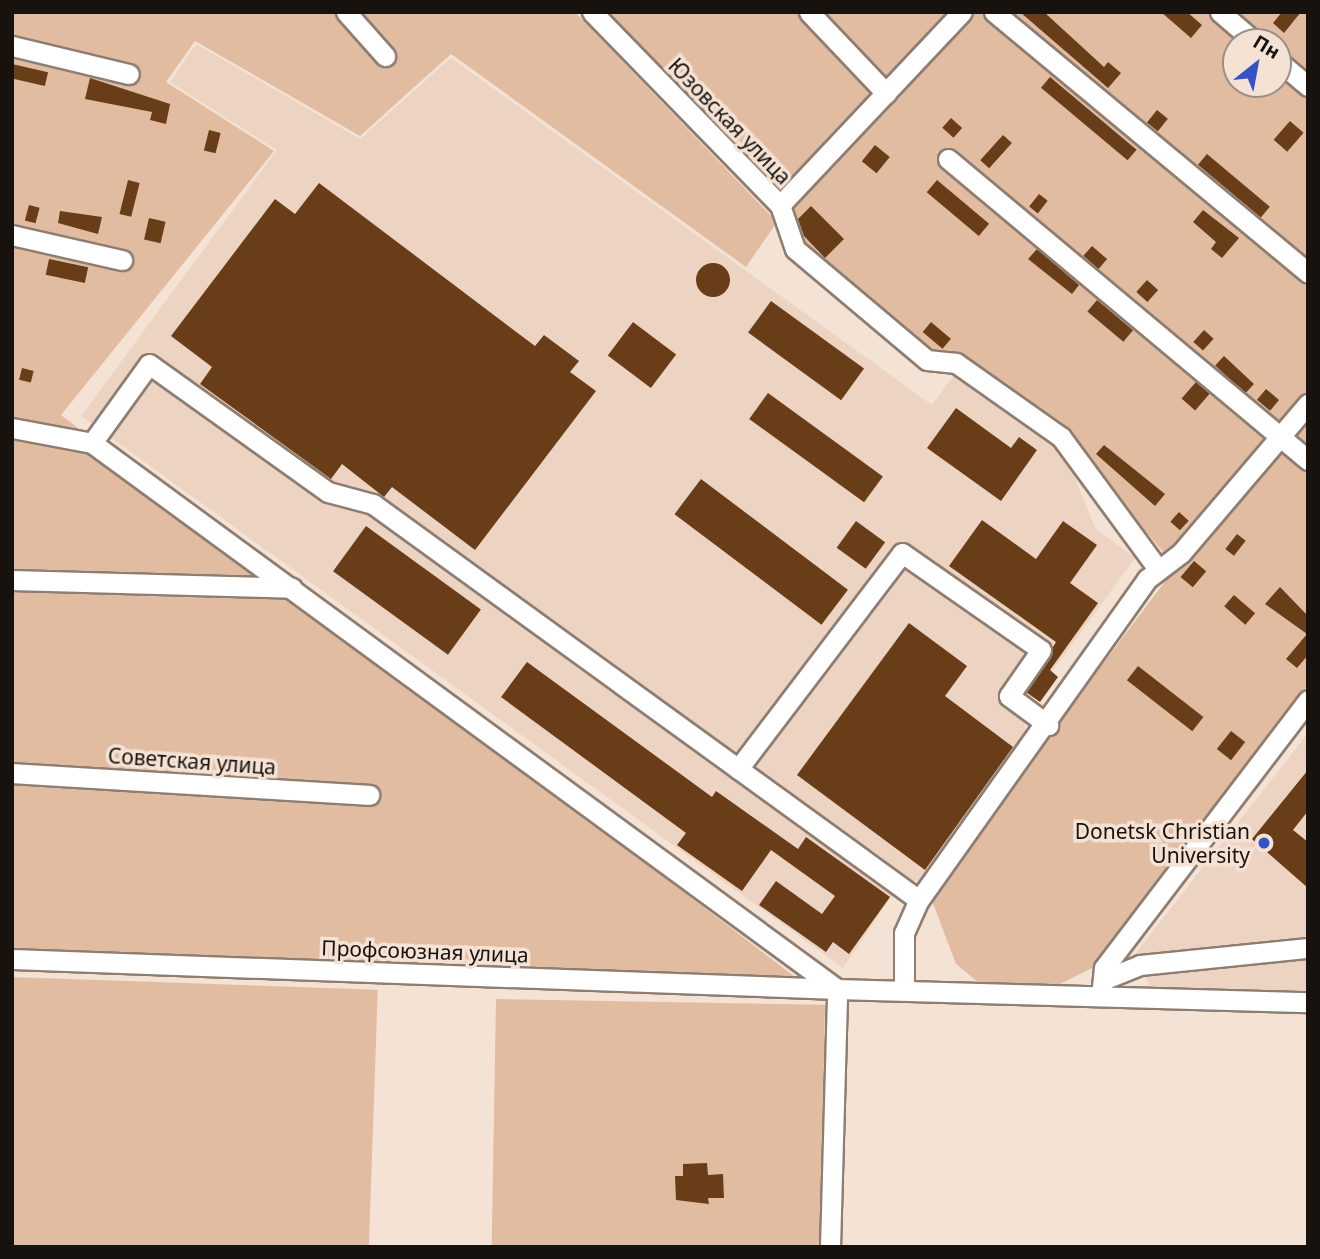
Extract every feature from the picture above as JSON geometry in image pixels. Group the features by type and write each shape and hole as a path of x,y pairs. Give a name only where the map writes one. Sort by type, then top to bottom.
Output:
{"street":[{"path":"346,12 385,56"},
{"name":"Юзовская улица","path":"592,12 780,205 795,249 927,360 956,363 1061,438 1158,569"},
{"path":"809,12 886,93"},
{"path":"780,205 962,12"},
{"path":"994,12 1308,273"},
{"path":"1220,12 1239,28"},
{"path":"12,46 129,74"},
{"path":"1292,73 1308,86"},
{"path":"948,159 1308,460"},
{"path":"12,235 122,260"},
{"path":"92,443 149,364 328,492 373,504 919,900"},
{"path":"904,990 904,933 919,900 1048,725 1158,569 1181,553 1308,404"},
{"path":"12,428 92,443 837,989 830,1247"},
{"path":"738,769 902,554 1041,650 1009,696 1048,725"},
{"path":"12,580 292,588"},
{"path":"1102,988 1104,968 1308,701"},
{"name":"Советская улица","path":"12,773 369,795"},
{"path":"1102,988 1140,965 1308,948"},
{"name":"Профсоюзная улица","path":"12,959 837,989 1102,988 1308,1002"}],"shaded area":[{"path":"12,12 575,12 777,222 746,267 451,54 360,136 195,41 166,82 274,151 61,415 799,980 12,971"},
{"path":"606,12 1308,12 1308,684 1096,966 1052,988 983,986 956,964 929,893 1176,567 1063,434 928,356 797,244 781,190"},
{"path":"196,44 360,139 451,58 932,405 958,370 1061,444 1095,528 1135,558 1022,713 1028,741 924,880 902,881 843,968 81,416 277,150 170,82"},
{"name":"Donetsk Christian University","path":"1308,733 1308,992 1151,988 1135,954"},
{"path":"12,977 378,990 369,1247 12,1247"},
{"path":"496,999 825,1005 821,1247 492,1247"}],"building":[{"path":"1020,12 1044,12 1104,67 1108,62 1121,73 1108,88"},
{"path":"1161,12 1187,12 1202,25 1191,38"},
{"path":"1282,12 1301,12 1288,28 1278,28 1273,23"},
{"path":"12,64 48,72 45,86 12,78"},
{"path":"1050,77 1137,150 1128,160 1041,88"},
{"path":"90,78 170,104 166,124 150,120 152,112 85,99"},
{"path":"1157,110 1168,119 1158,131 1147,122"},
{"path":"951,118 962,128 953,138 942,128"},
{"path":"1290,121 1304,133 1287,152 1274,140"},
{"path":"209,130 221,133 216,153 204,150"},
{"path":"1003,135 1012,143 989,168 980,160"},
{"path":"875,145 890,157 877,173 862,161"},
{"path":"1207,154 1270,207 1261,217 1198,165"},
{"path":"128,180 140,183 131,217 120,214"},
{"path":"937,180 989,224 979,236 927,192"},
{"path":"319,183 535,346 544,335 579,361 570,372 596,391 475,550 392,487 384,497 342,464 331,479 200,384 212,367 171,336 275,199 295,214"},
{"path":"1039,194 1048,201 1038,213 1029,207"},
{"path":"29,205 40,208 35,223 25,220"},
{"path":"811,206 844,239 825,258 804,236 798,219"},
{"path":"1203,210 1239,238 1222,258 1211,249 1216,242 1193,222"},
{"path":"60,211 102,217 98,234 58,223"},
{"path":"149,218 166,222 161,243 144,239"},
{"path":"1092,246 1107,259 1099,269 1083,256"},
{"path":"1037,249 1079,285 1072,294 1028,259"},
{"path":"49,259 88,267 85,283 46,275"},
{"path":"713,263 725,268 730,280 725,292 713,297 701,292 696,280 701,268"},
{"path":"1147,280 1158,290 1147,302 1136,292"},
{"path":"1097,300 1133,330 1123,342 1087,311"},
{"path":"771,301 864,369 841,400 748,333"},
{"path":"633,322 676,354 651,388 608,356"},
{"path":"931,322 951,339 943,349 923,332"},
{"path":"1204,330 1214,339 1203,351 1193,342"},
{"path":"1224,356 1254,384 1245,393 1215,366"},
{"path":"22,368 34,371 31,383 19,380"},
{"path":"1196,382 1210,394 1195,410 1182,399"},
{"path":"1266,389 1279,400 1270,411 1257,400"},
{"path":"768,393 883,476 864,502 749,419"},
{"path":"956,408 1011,448 1019,437 1037,450 1001,501 927,448"},
{"path":"1104,445 1165,494 1155,506 1096,454"},
{"path":"701,479 848,590 821,625 675,514"},
{"path":"1179,512 1189,521 1180,530 1170,522"},
{"path":"982,520 1036,559 1063,521 1097,545 1070,583 1098,603 1050,670 1058,677 1040,702 1026,692 1056,642 949,566"},
{"path":"856,521 885,542 866,569 837,548"},
{"path":"366,526 481,609 448,655 333,571"},
{"path":"1237,534 1246,541 1234,556 1225,549"},
{"path":"1194,561 1206,571 1193,587 1181,577"},
{"path":"1280,587 1308,616 1308,655 1297,668 1286,659 1307,634 1265,604"},
{"path":"1234,595 1255,613 1245,625 1224,606"},
{"path":"909,623 967,666 945,696 1013,747 925,870 797,775"},
{"path":"527,662 712,797 716,791 798,849 806,837 890,897 849,954 833,942 826,952 759,905 776,881 822,914 835,896 771,850 742,891 677,845 686,833 501,697"},
{"path":"1138,666 1203,717 1192,731 1127,680"},
{"path":"1231,731 1245,742 1231,760 1217,749"},
{"path":"1308,770 1308,811 1293,830 1308,842 1308,888 1252,839"},
{"path":"707,1163 708,1175 723,1174 724,1198 708,1198 709,1204 676,1200 675,1176 683,1176 683,1164"}],"place":[{"name":"Donetsk Christian University","path":"1264,843"}]}
